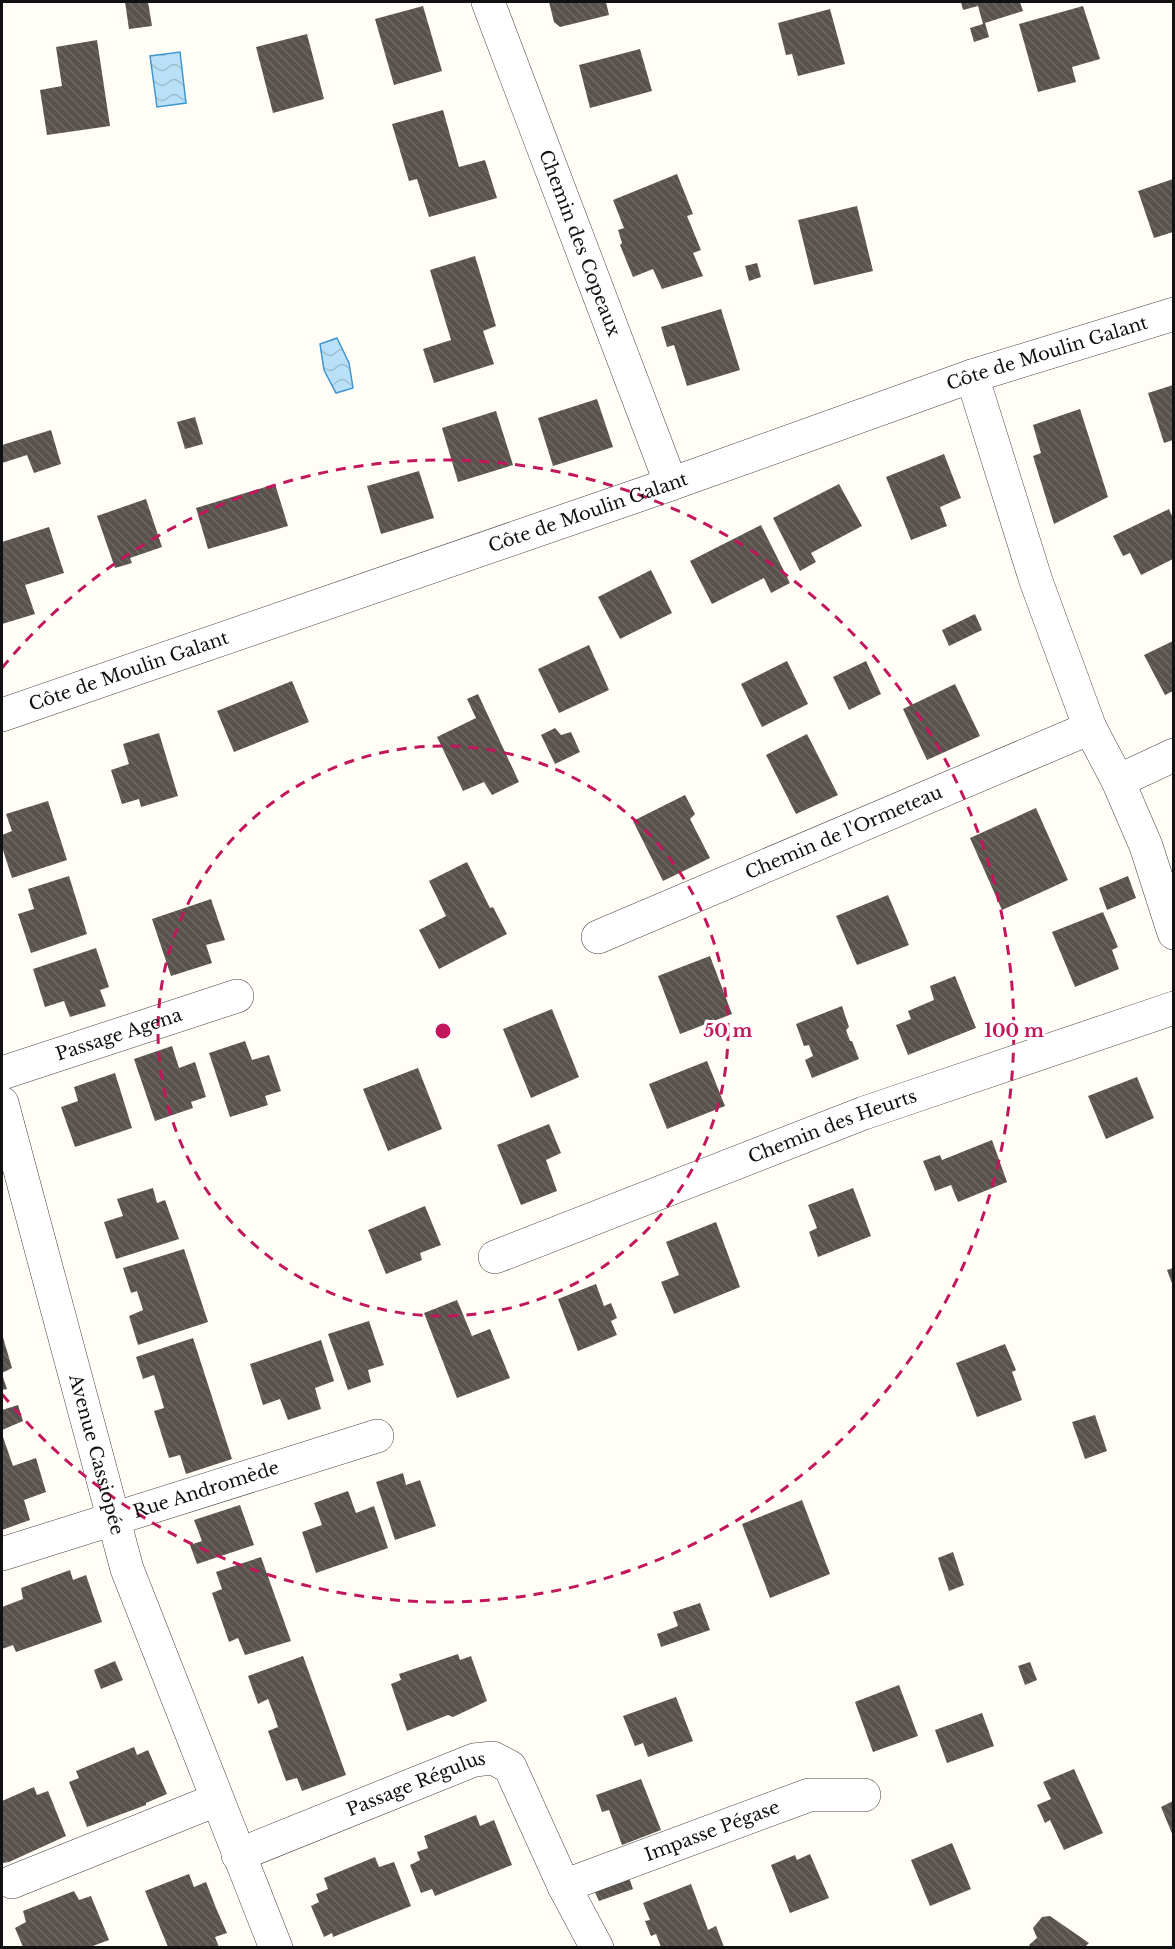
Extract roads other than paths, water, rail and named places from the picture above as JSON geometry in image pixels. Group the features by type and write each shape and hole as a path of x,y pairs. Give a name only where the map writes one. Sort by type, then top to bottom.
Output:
{"street":[{"name":"Chemin des Copeaux","path":"488,2 671,484"},
{"name":"Côte de Moulin Galant","path":"2,715 671,484 972,376 1173,314"},
{"path":"972,376 1036,581 1090,728 1118,781 1146,846 1173,933"},
{"name":"Chemin de l'Ormeteau","path":"598,937 1090,728"},
{"path":"1118,781 1173,755"},
{"name":"Passage Agena","path":"2,1074 237,996"},
{"name":"Chemin des Heurts","path":"495,1257 864,1113 1173,1008"},
{"name":"Avenue Cassiopée","path":"2,1103 127,1569 216,1800 276,1947"},
{"name":"Rue Andromède","path":"2,1554 377,1436"},
{"name":"Passage Régulus","path":"238,1855 474,1760 493,1758 510,1767 564,1886 597,1947"},
{"name":"Impasse Pégase","path":"564,1886 809,1795 864,1795"},
{"path":"12,1882 216,1800"}],"water":[{"path":"180,52 186,103 157,107 150,56"},
{"path":"337,338 349,363 353,388 336,393 324,370 320,344"}]}
